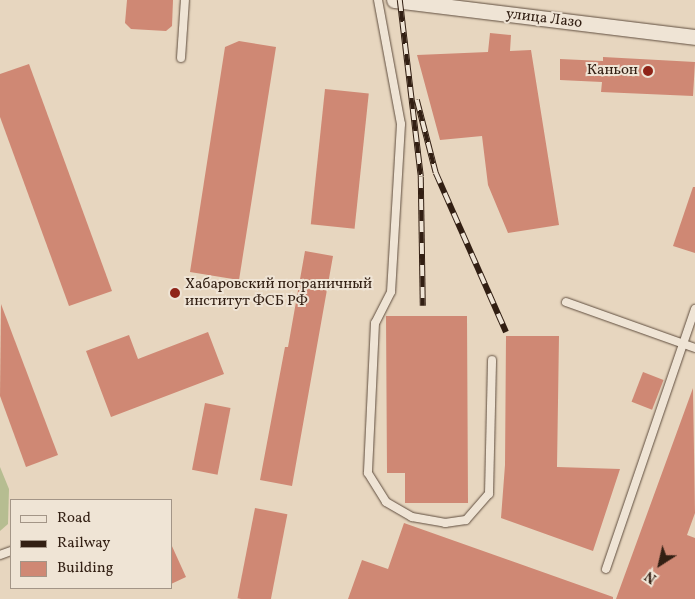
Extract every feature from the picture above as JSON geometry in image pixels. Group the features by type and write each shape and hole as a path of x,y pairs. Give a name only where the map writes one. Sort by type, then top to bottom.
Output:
{"street":[{"name":"улица Лазо","path":"394,0 695,37"}],"lane":[{"path":"181,58 186,0"},
{"path":"378,0 401,124 391,292 375,322 368,473 386,502 412,517 445,523 466,520 489,494 492,360"},
{"path":"566,302 695,348"},
{"path":"606,569 695,309"}],"green space":[{"path":"0,467 9,489 8,524 0,531"}],"building":[{"path":"127,0 173,0 172,26 166,31 131,29 125,23"},
{"path":"490,33 511,35 510,51 531,50 559,225 508,233 488,185 482,136 440,140 417,55 488,52"},
{"path":"239,41 276,47 239,280 190,272 225,47"},
{"name":"Каньон","path":"603,57 695,62 693,96 601,92 602,82 560,80 560,59 603,61"},
{"path":"29,64 112,291 69,306 0,117 0,74"},
{"path":"325,89 369,94 355,229 311,224"},
{"path":"693,187 695,187 695,253 673,246"},
{"path":"305,251 333,256 292,486 260,480 285,347 288,347"},
{"path":"1,304 58,455 26,467 0,396"},
{"path":"386,316 467,316 468,503 405,503 405,473 387,473"},
{"path":"208,332 224,374 111,417 86,351 129,335 138,359"},
{"path":"506,336 559,336 557,467 620,469 593,551 501,518 505,465"},
{"path":"643,372 664,380 652,410 632,402"},
{"path":"693,388 695,513 687,535 695,538 695,599 616,599"},
{"path":"205,403 231,408 218,475 192,470"},
{"path":"255,508 287,514 271,599 237,598"},
{"path":"404,523 613,597 613,599 348,599 362,560 388,569"},
{"path":"172,546 186,577 172,584"}],"railway":[{"path":"400,0 421,177 423,306"},
{"path":"417,100 436,173 506,332"}],"place":[{"name":"Каньон","path":"648,71"},
{"name":"Хабаровский пограничный институт ФСБ РФ","path":"175,293"}]}
